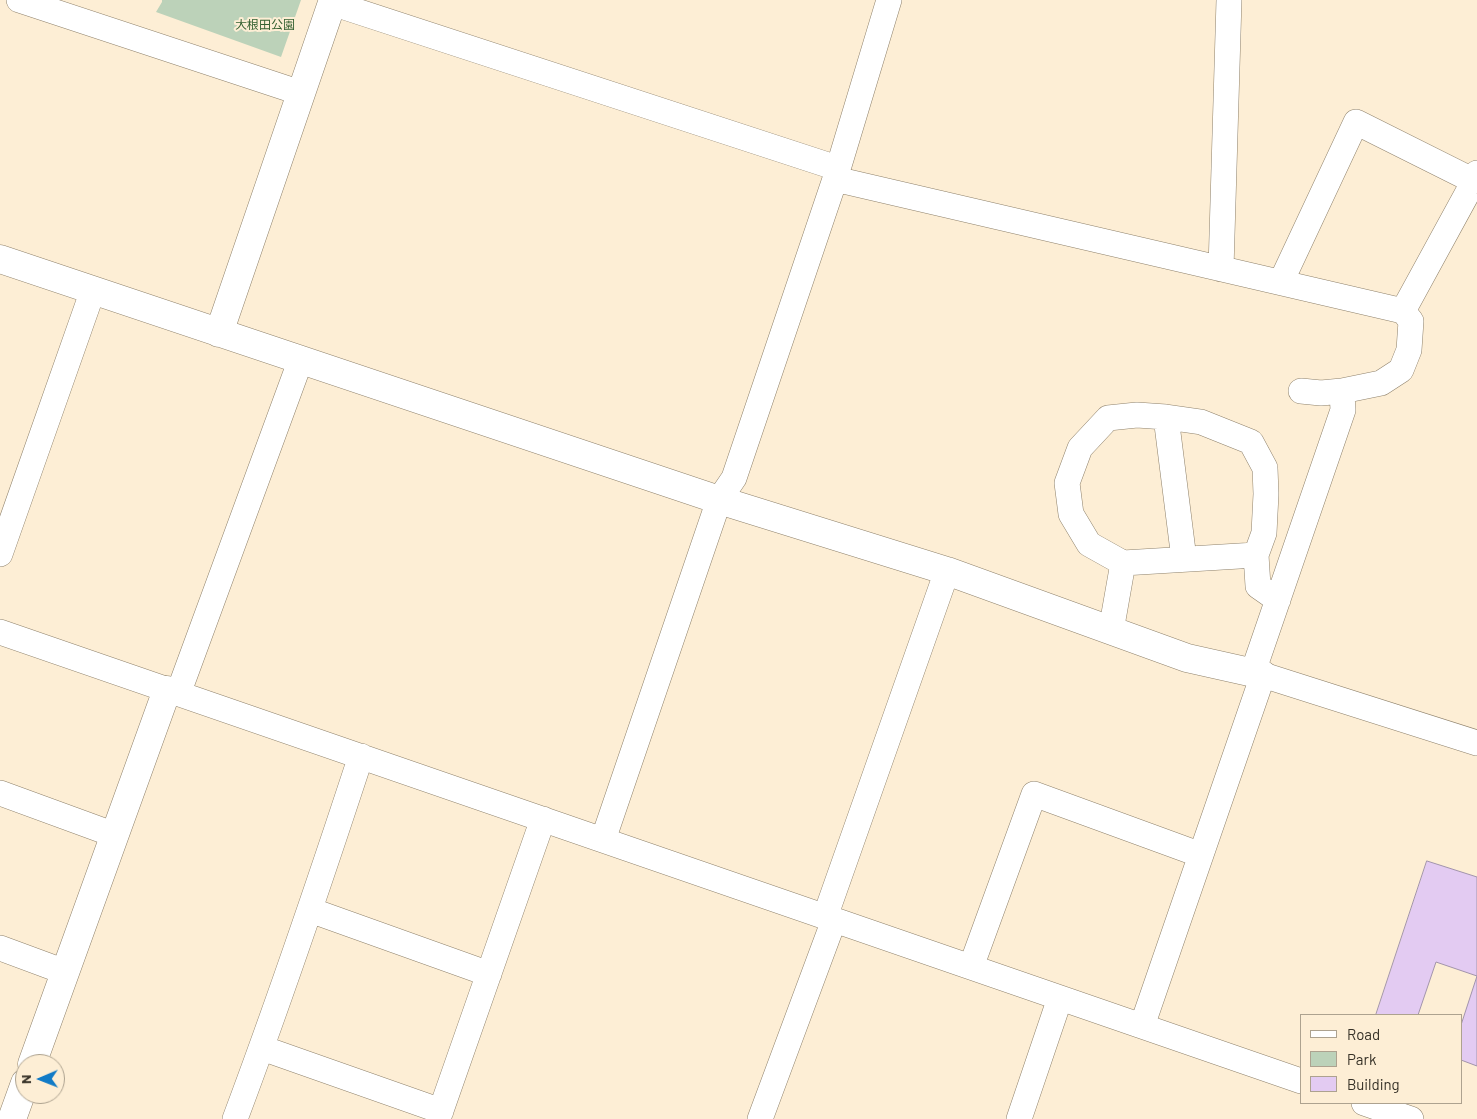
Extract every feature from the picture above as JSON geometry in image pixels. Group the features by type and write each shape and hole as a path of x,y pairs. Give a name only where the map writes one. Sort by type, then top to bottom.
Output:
{"street":[{"path":"19,0 301,93"},
{"path":"603,840 719,500 734,478 836,173 889,0"},
{"path":"1221,269 1228,0"},
{"path":"219,333 333,1 836,173 1221,269 1403,310 1411,321 1409,350 1401,370 1382,383 1342,392 1302,391"},
{"path":"1282,282 1356,122 1476,177 1403,310"},
{"path":"0,259 719,500 947,571 1187,658 1258,673 1477,743"},
{"path":"0,554 93,290"},
{"path":"36,1054 115,834 301,359"},
{"path":"1142,1026 1201,855 1258,673 1278,600 1343,410 1342,392"},
{"path":"1256,555 1123,563 1089,544 1072,514 1067,483 1080,448 1108,418 1137,415 1201,422 1251,442 1265,468 1266,477 1264,533 1256,555 1258,586 1278,600"},
{"path":"1166,417 1184,559"},
{"path":"1111,631 1123,563"},
{"path":"760,1119 947,571"},
{"path":"0,632 1300,1081"},
{"path":"235,1119 310,910 361,756"},
{"path":"0,793 115,834"},
{"path":"971,967 1034,794 1201,855"},
{"path":"262,1048 440,1115 543,819"},
{"path":"310,910 489,974"},
{"path":"0,948 65,972"},
{"path":"1019,1119 1060,998"},
{"path":"12,1116 17,1104"},
{"path":"1367,1104 1412,1119"}],"green space":[{"name":"大根田公園","path":"162,0 301,0 281,57 156,12"}],"building":[{"path":"1427,861 1477,877 1477,976 1436,962 1418,1014 1376,1014"},
{"path":"1477,976 1477,1066 1462,1060 1462,1022"}]}
